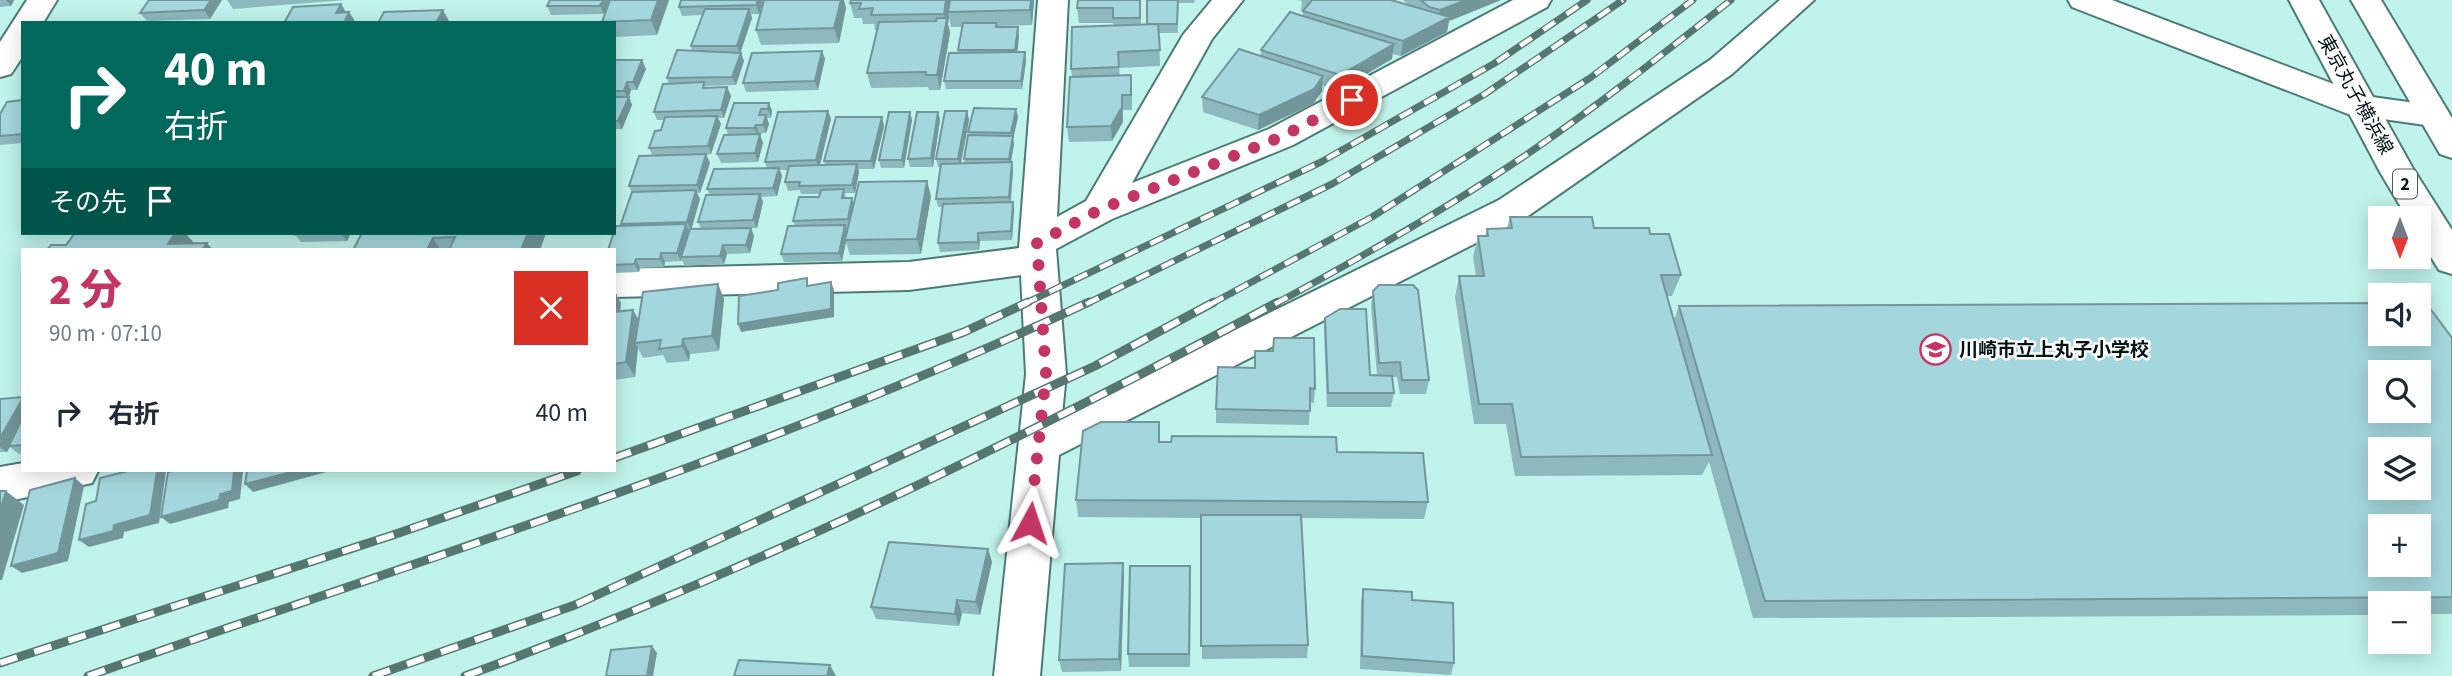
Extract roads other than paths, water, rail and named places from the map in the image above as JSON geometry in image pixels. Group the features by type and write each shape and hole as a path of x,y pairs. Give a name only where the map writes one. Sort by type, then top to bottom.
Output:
{"street":[{"path":"28,21 42,0"},
{"path":"1017,676 1046,374 1038,251 1053,0"},
{"path":"1099,210 1199,36 1228,0"},
{"path":"616,283 705,278 909,276 1038,251 1099,210 1281,137 1535,0"},
{"path":"1037,447 1144,396 1512,209 1721,66 1799,0"},
{"path":"2083,0 2360,106 2432,115"},
{"name":"東京丸子横浜線","path":"2304,0 2360,106 2452,260"},
{"path":"2366,0 2452,146"},
{"path":"0,67 21,33"},
{"path":"0,485 72,472"}],"railway":[{"path":"1024,304 1321,162 1495,63 1587,0"},
{"path":"1086,304 1332,184 1485,94 1623,0"},
{"path":"1211,304 1372,217 1590,78 1693,0"},
{"path":"1275,304 1401,234 1523,157 1603,100 1731,0"},
{"path":"616,457 964,332 1028,302"},
{"path":"88,676 594,502 719,456 967,357 1089,302"},
{"path":"373,676 575,605 1095,366 1214,302"},
{"path":"465,676 673,594 878,504 1080,406 1278,302"},
{"path":"0,663 393,535 574,472"}],"place":[{"name":"川崎市立上丸子小学校","path":"1936,350"}]}
